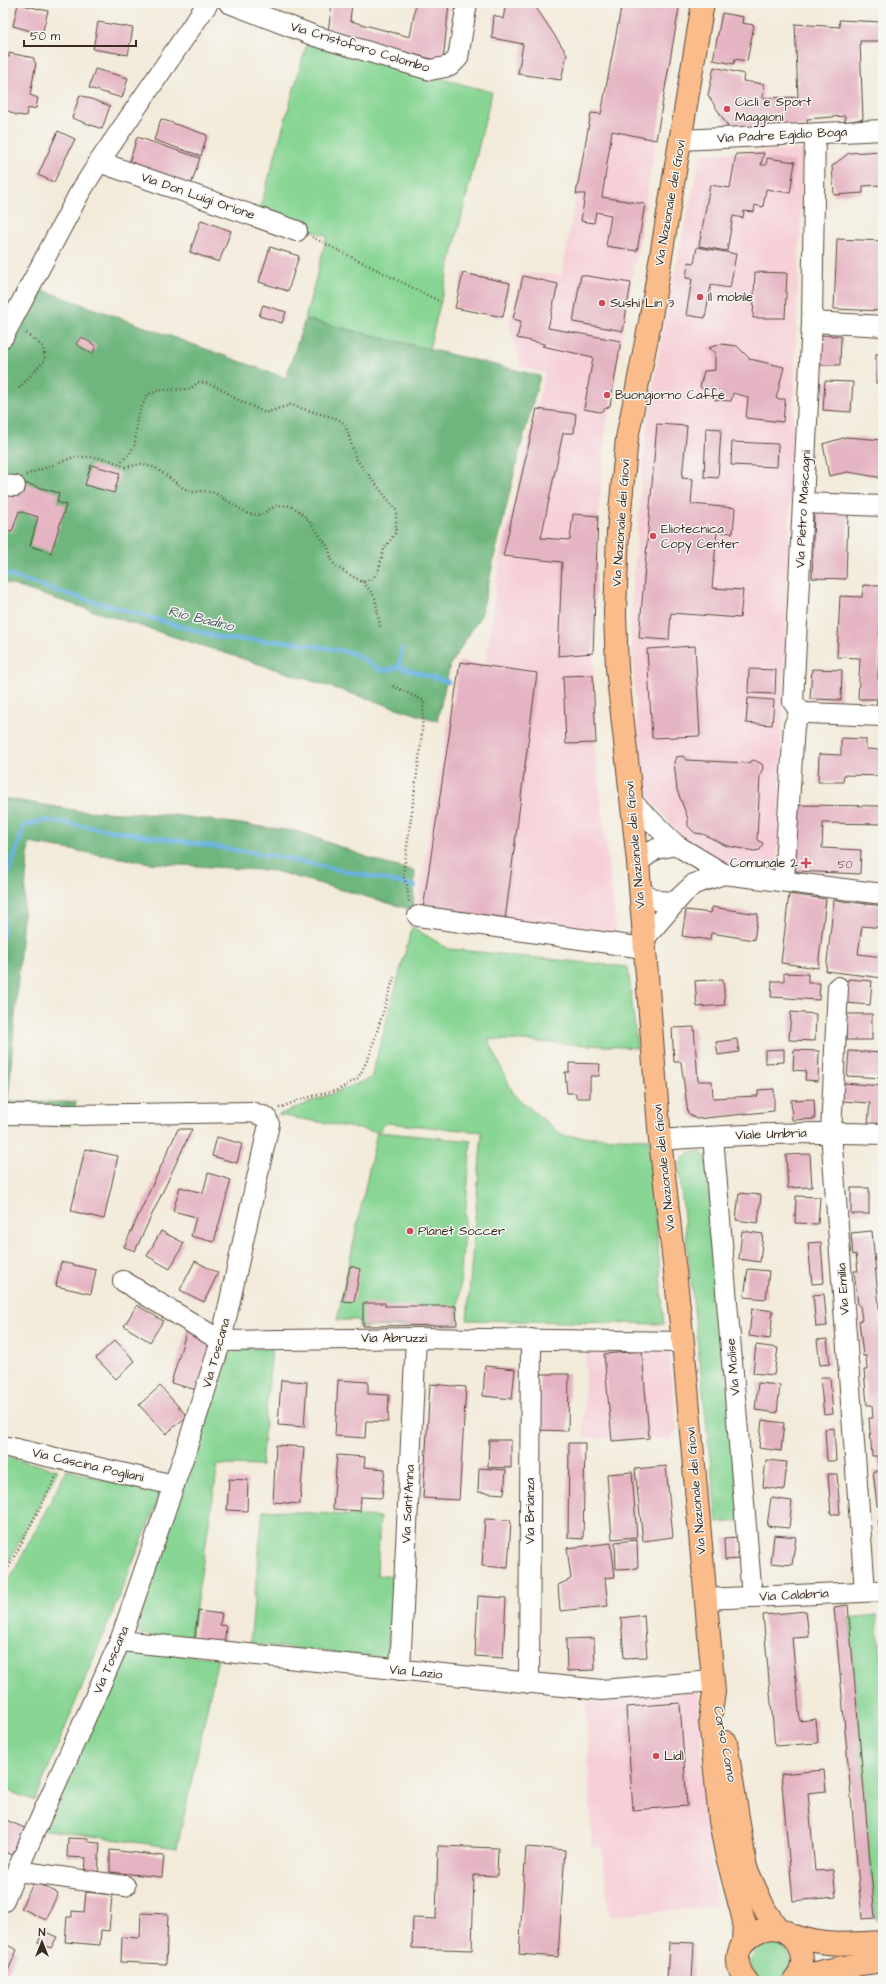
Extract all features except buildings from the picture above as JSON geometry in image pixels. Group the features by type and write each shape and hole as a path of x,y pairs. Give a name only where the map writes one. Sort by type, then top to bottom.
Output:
{"main road":[{"name":"Via Nazionale dei Giovi","path":"703,3 650,322 627,438 618,532 615,613 617,668 638,862 660,1140 683,1342 713,1687"},
{"name":"Corso Como","path":"713,1687 722,1717 746,1868 765,1910 798,1944 802,1956 801,1969 795,1981"},
{"name":"Corso Como","path":"713,1687 710,1720 720,1821 726,1854 744,1921 743,1943 738,1959 744,1979"},
{"path":"743,1943 750,1935 758,1930 768,1928 784,1931 805,1940 832,1945 883,1942"},
{"path":"795,1981 814,1973 834,1968 883,1961"}],"street":[{"path":"3,337 79,194 99,162 208,3"},
{"name":"Via Cristoforo Colombo","path":"229,3 315,36 430,70 450,66 458,58 467,3"},
{"name":"Via Padre Egidio Boga","path":"681,140 883,130"},
{"name":"Via Pietro Mascagni","path":"800,710 793,702 812,322 815,134"},
{"name":"Via Don Luigi Orione","path":"99,162 297,231"},
{"path":"812,322 883,326"},
{"path":"804,502 883,506"},
{"path":"784,880 794,726 800,710 806,713 883,716"},
{"path":"632,802 676,845 724,874"},
{"path":"638,862 656,849 676,845"},
{"path":"418,916 644,944 676,902 694,884 724,874 784,880 883,894"},
{"path":"640,891 658,901 676,902"},
{"name":"Via Emilia","path":"838,987 831,1132 874,1591"},
{"path":"3,1114 69,1115 251,1112 266,1117"},
{"name":"Via Toscana","path":"3,1902 120,1642 174,1485 221,1341 269,1124 266,1117"},
{"name":"Viale Umbria","path":"660,1140 747,1134 831,1132 883,1134"},
{"name":"Via Molise","path":"713,1136 752,1597"},
{"path":"123,1281 221,1341"},
{"name":"Via Abruzzi","path":"221,1341 416,1338 683,1342"},
{"name":"Via Sant'Anna","path":"400,1670 416,1338"},
{"name":"Via Brianza","path":"529,1683 531,1339"},
{"name":"Via Cascina Pogliani","path":"3,1446 174,1485"},
{"name":"Via Calabria","path":"705,1598 874,1591"},
{"name":"Via Lazio","path":"120,1642 601,1690 713,1687"},
{"path":"17,1871 125,1886"}],"path":[{"path":"325,243 441,302"},
{"path":"19,388 45,360 43,347 28,335"},
{"path":"119,464 130,453 135,444 135,428 143,402 147,395 159,390 190,389 198,382 205,383 219,386 234,397 265,413 290,405 338,419 345,424 356,459 387,496 396,510 397,516 396,532 384,549 378,572 372,579 363,582"},
{"path":"9,485 33,472 74,457 94,457 110,460 125,466 141,464 156,468 183,488 193,492 202,490 215,493 248,514 262,515 270,508 283,506 295,507 312,524 324,543 336,567 363,582 375,597 380,627"},
{"path":"393,686 424,701 420,752 404,876 408,885 410,903 414,914 418,916"},
{"path":"266,1117 276,1109 302,1099 338,1090 358,1078 370,1057 394,977"},
{"path":"3,1578 65,1460"},
{"path":"883,1610 881,1614 883,1636"}],"shaded area":[{"path":"622,3 680,3 606,428 598,516 593,653 595,750 617,937 417,908 458,661 486,664 500,555 545,373 521,367 509,324 521,273 562,275 591,113 601,114"},
{"path":"803,150 777,867 724,863 684,840 641,786 630,615 647,424 664,322 701,154"},
{"path":"669,1348 677,1429 671,1439 583,1438 586,1349"},
{"path":"698,1690 705,1804 716,1906 609,1916 602,1847 592,1848 586,1701"}],"green space":[{"path":"307,43 492,92 429,349 305,319 327,236 259,212"},
{"path":"37,288 286,378 305,319 540,376 517,461 481,615 450,665 437,721 3,582 3,341"},
{"path":"3,798 79,811 173,815 300,832 386,864 415,871 413,910 275,871 151,863 29,843 8,1102 76,1102 72,1125 3,1127"},
{"path":"412,927 449,949 628,967 637,1048 488,1039 514,1095 563,1136 649,1139 664,1324 467,1320 482,1132 387,1123 378,1132 471,1141 457,1325 359,1327 359,1320 337,1320 377,1132 278,1115 371,1078"},
{"path":"693,1151 701,1151 706,1159 740,1521 717,1523 679,1170 683,1158"},
{"path":"272,1348 261,1466 218,1465 190,1645 140,1634 137,1626 166,1539 211,1385 225,1355 236,1349"},
{"path":"3,1456 58,1470 3,1572"},
{"path":"67,1470 161,1494 35,1801 3,1789 3,1592"},
{"path":"263,1510 380,1517 377,1575 394,1577 387,1658 250,1644"},
{"path":"876,1615 883,1672 883,1923 878,1924 875,1918 849,1618"},
{"path":"129,1650 218,1658 177,1848 41,1829 115,1660"},
{"path":"771,1943 779,1945 785,1949 789,1955 791,1963 789,1971 785,1977 779,1981 771,1983 763,1981 757,1977 753,1971 751,1963 753,1955 757,1949 763,1945"}],"waterway":[{"name":"Rio Badino","path":"3,573 57,591 225,639 293,642 353,653 382,671 399,667 402,649"},
{"path":"399,667 448,682"},
{"path":"3,936 7,878 24,826 45,820 274,856 415,886"}],"place":[{"name":"Cicli e Sport Maggioni","path":"727,109"},
{"name":"Il mobile","path":"700,297"},
{"name":"Sushi Lin 3","path":"602,303"},
{"name":"Buongiorno Caffè","path":"607,395"},
{"name":"Eliotecnica Copy Center","path":"653,536"},
{"name":"Comunale 2","path":"806,863"},
{"name":"Planet Soccer","path":"410,1231"},
{"name":"Lidl","path":"656,1756"}]}
